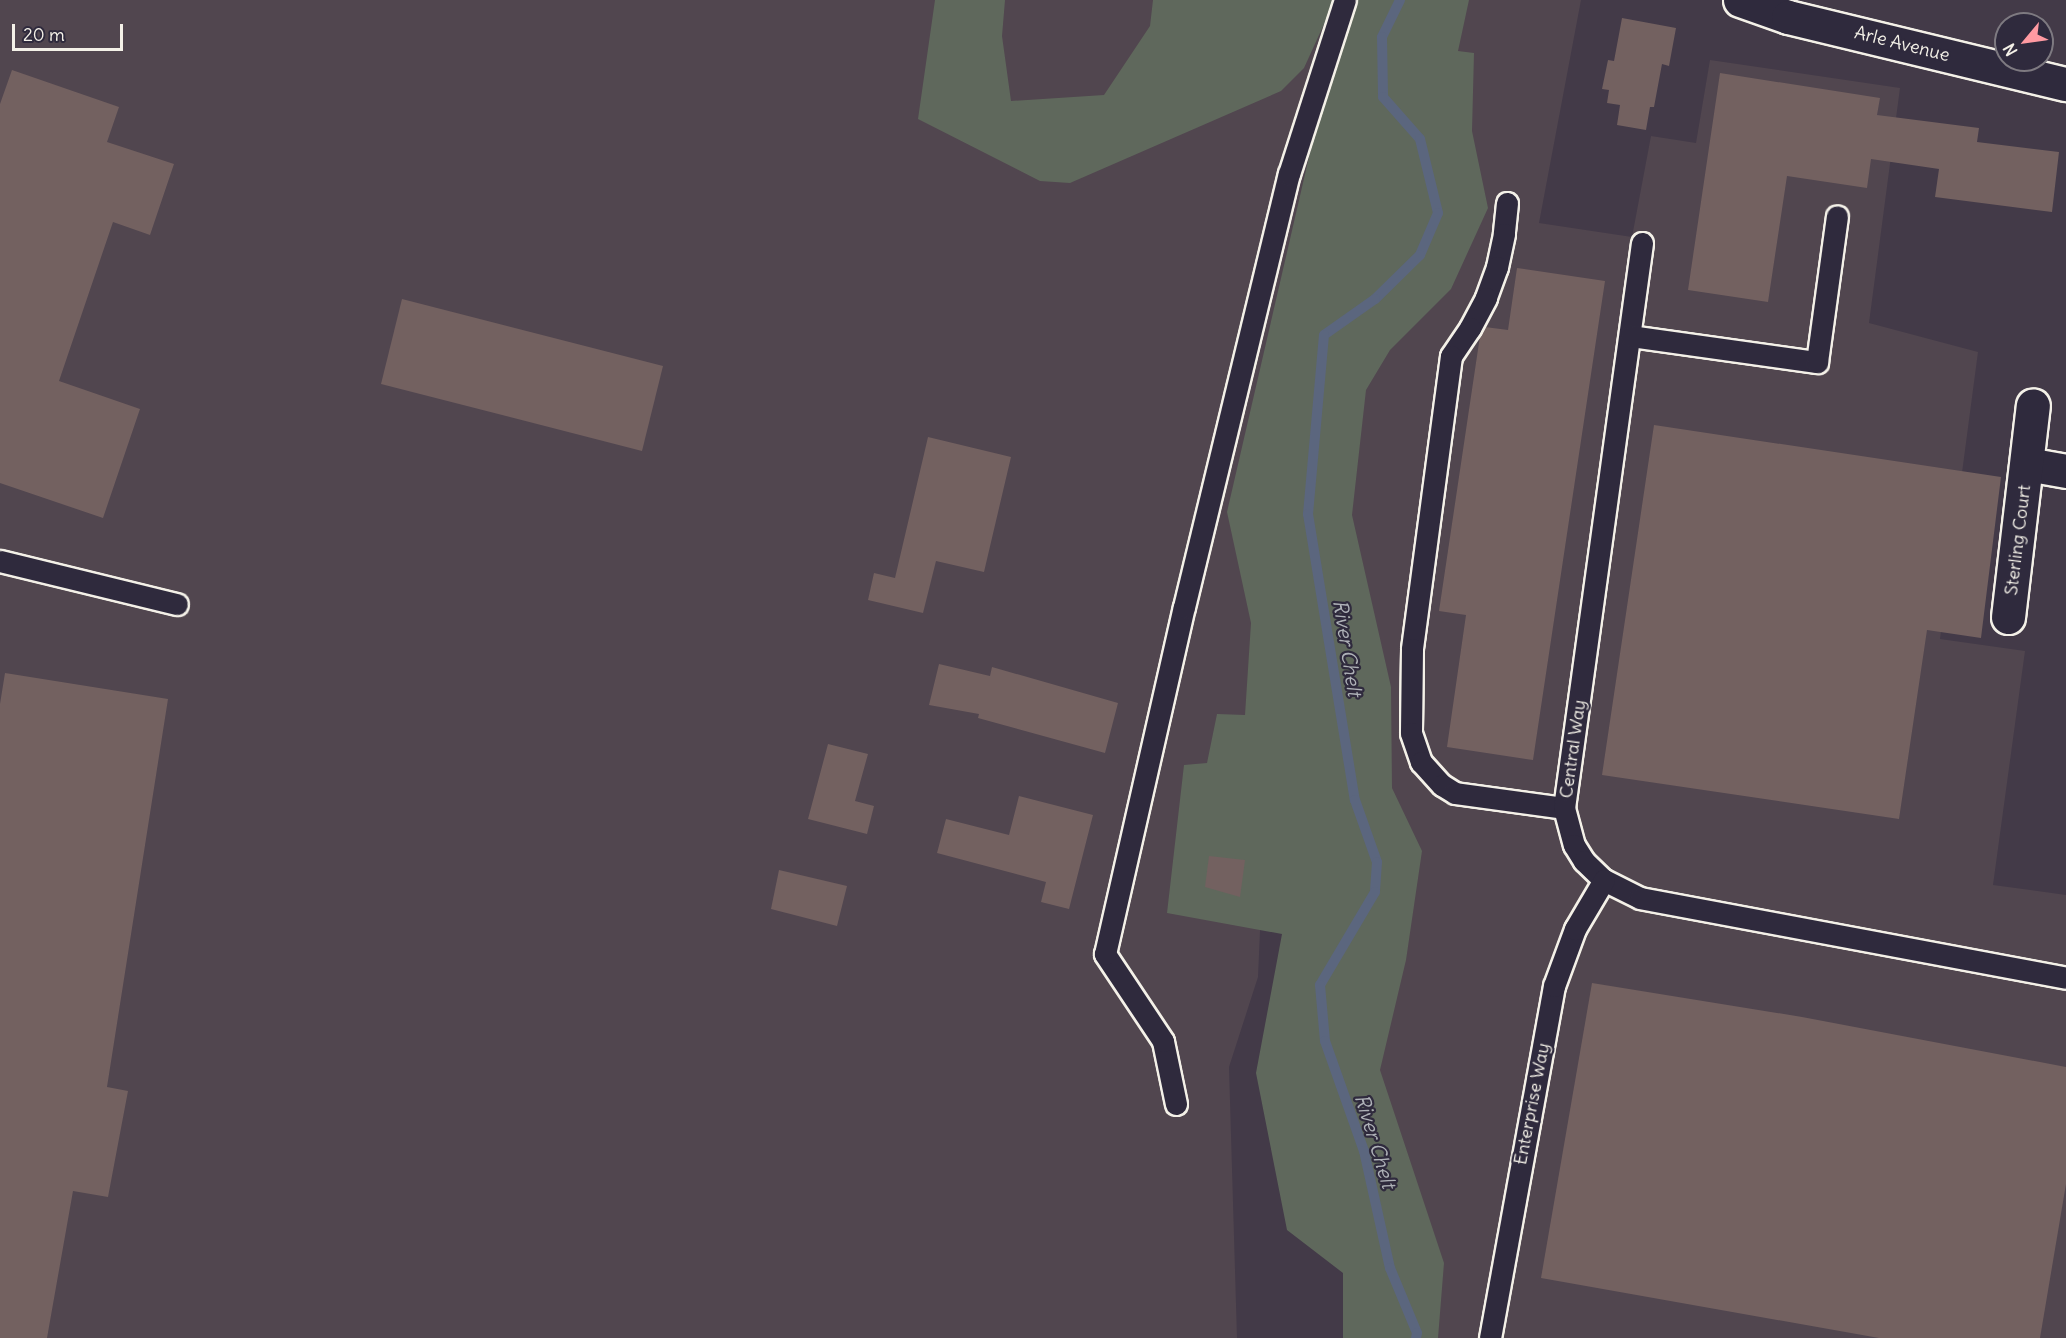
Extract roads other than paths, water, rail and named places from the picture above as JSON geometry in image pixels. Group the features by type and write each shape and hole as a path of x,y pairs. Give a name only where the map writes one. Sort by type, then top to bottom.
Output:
{"street":[{"name":"Arle Avenue","path":"1740,0 1788,17 2066,84"},
{"name":"Sterling Court","path":"2008,616 2033,405"},
{"name":"Sterling Court","path":"2027,464 2066,471"}],"lane":[{"path":"1176,1104 1163,1041 1105,954 1184,607 1289,174 1345,0"},
{"path":"1506,203 1504,234 1497,267 1486,298 1470,328 1451,356 1412,649 1412,733 1420,762 1442,785 1455,793 1564,808"},
{"path":"1631,336 1817,362 1837,216"},
{"name":"Central Way","path":"1642,243 1631,336 1564,808 1574,845 1584,861 1604,880 1621,891 1663,903 2066,978"},
{"path":"0,561 177,604"},
{"name":"Enterprise Way","path":"1490,1338 1554,986 1575,929 1604,880"}],"waterway":[{"name":"River Chelt","path":"1400,0 1382,37 1383,97 1420,139 1438,213 1420,255 1375,299 1324,335 1308,514 1355,800 1377,862 1375,892 1320,985 1325,1041 1364,1151 1390,1268 1417,1333 1416,1338"}]}
